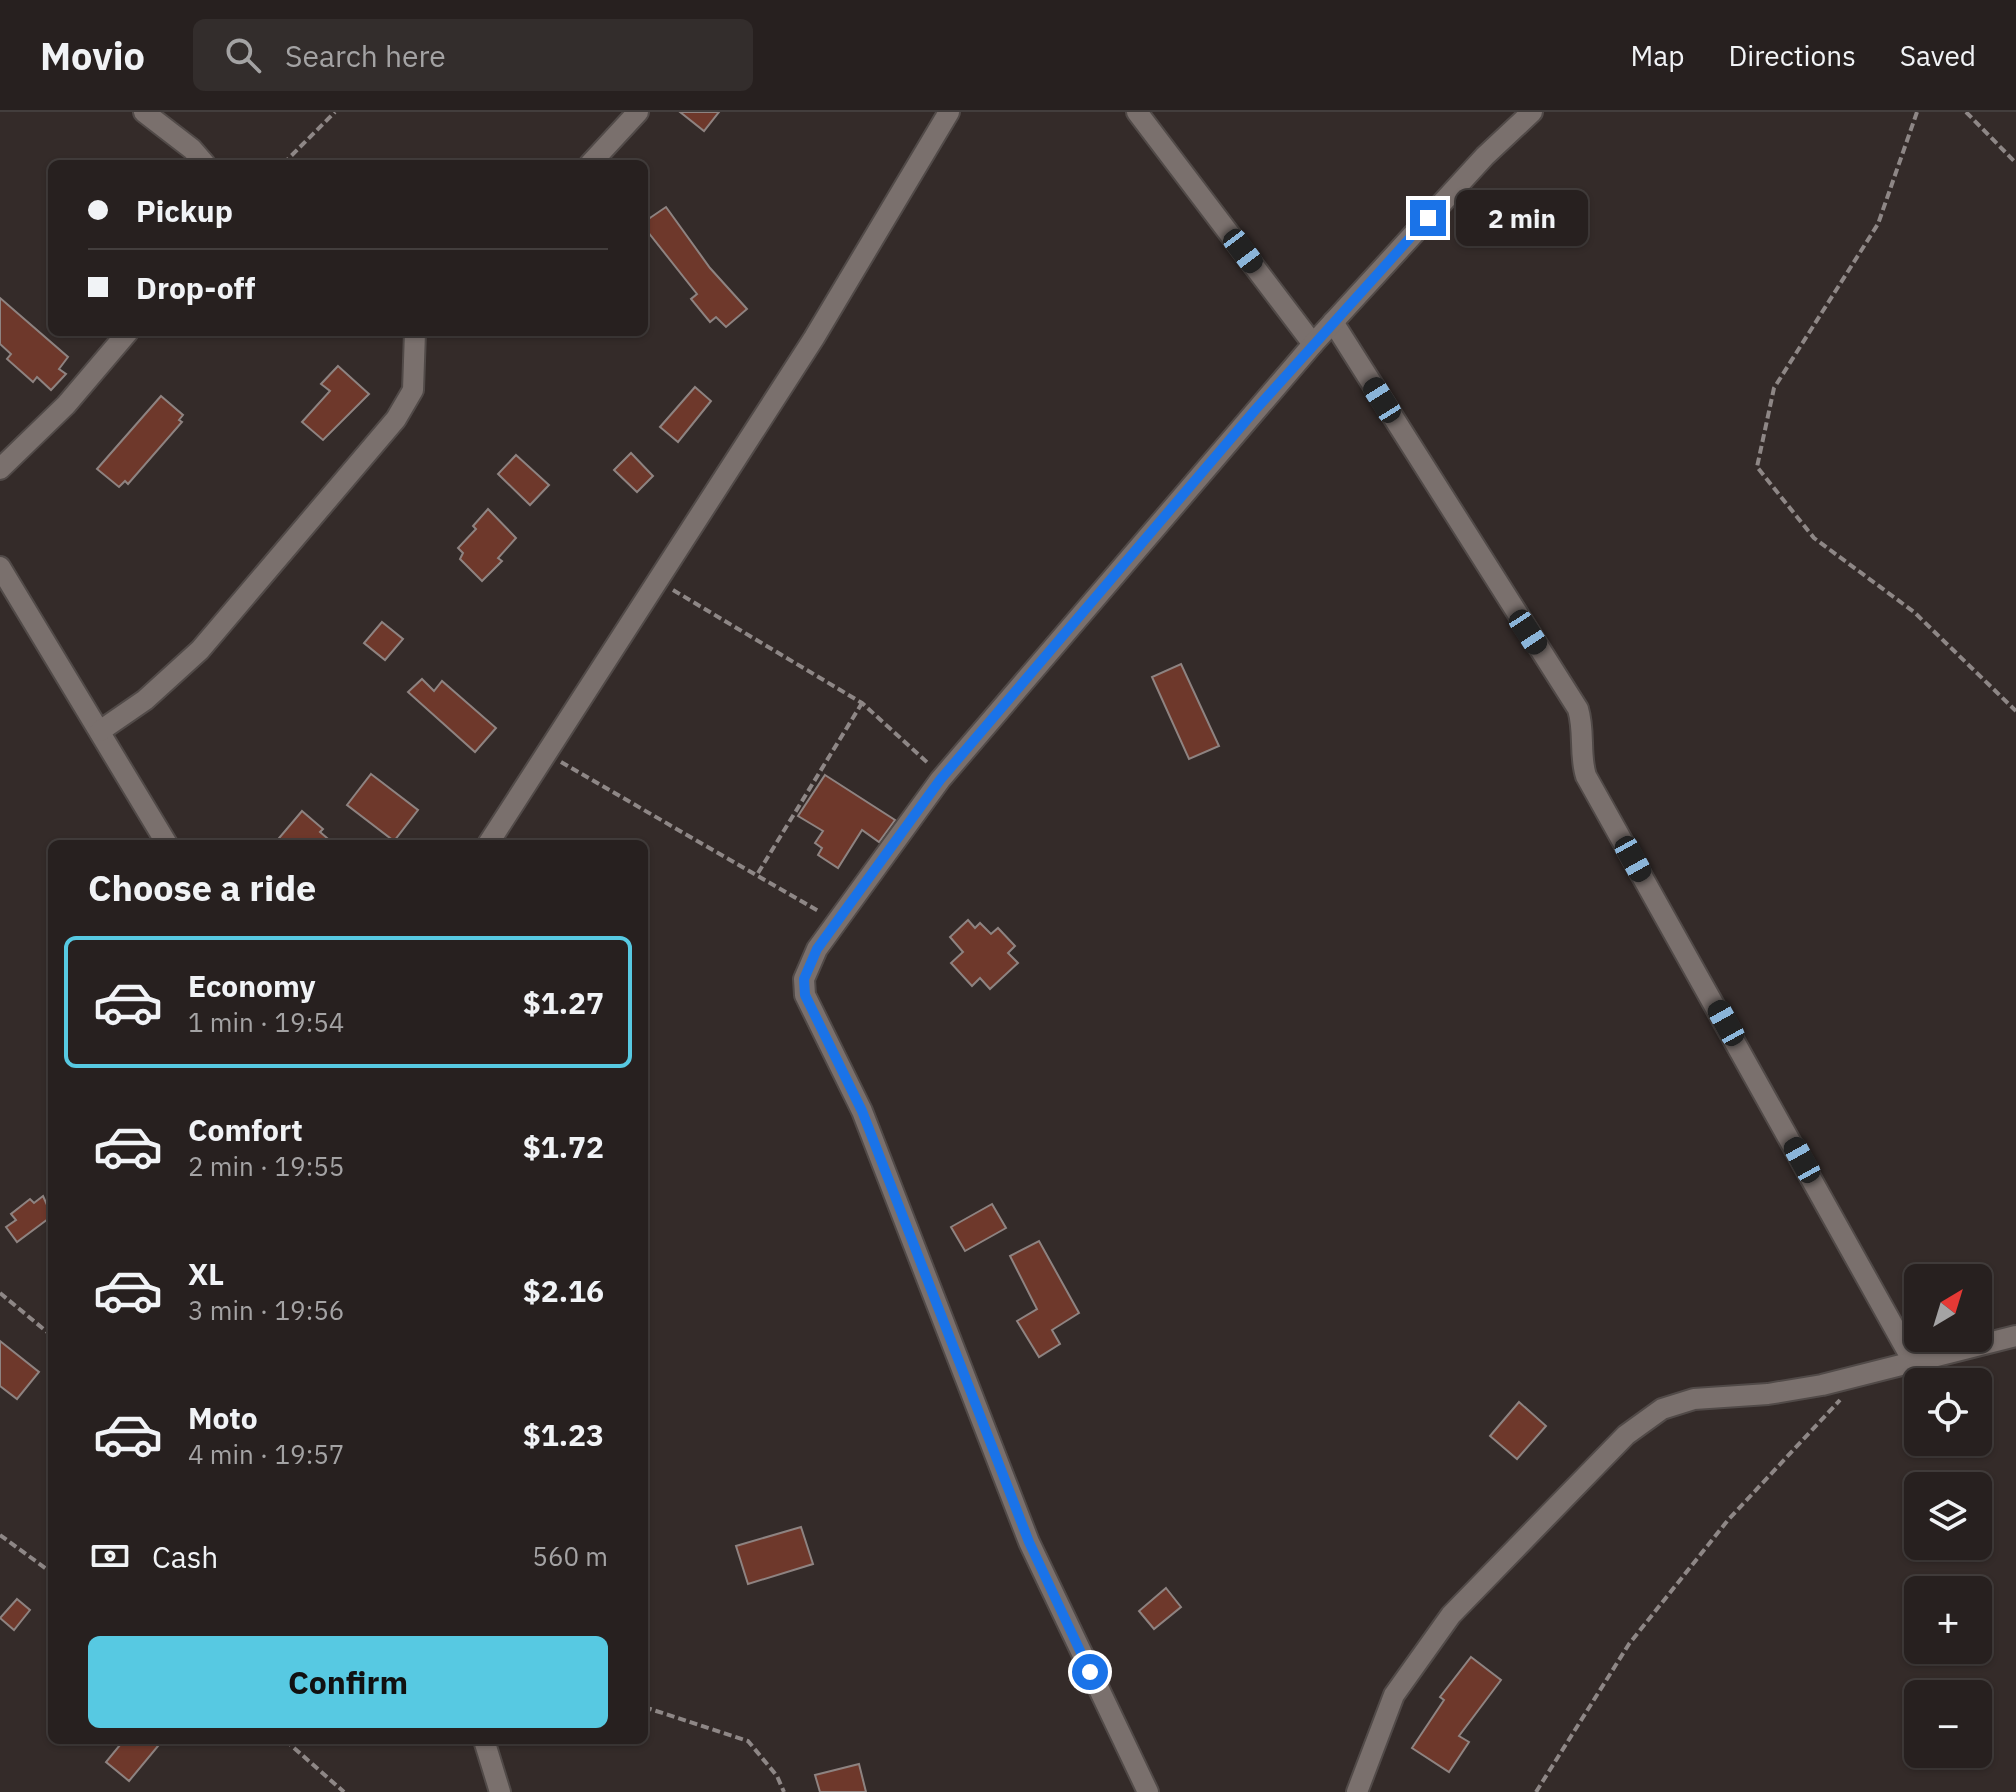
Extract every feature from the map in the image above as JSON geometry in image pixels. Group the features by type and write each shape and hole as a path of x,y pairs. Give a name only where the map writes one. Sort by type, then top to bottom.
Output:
{"street":[{"path":"144,112 202,160"},
{"path":"594,160 638,112"},
{"path":"490,840 814,338 949,112"},
{"path":"1137,112 1313,344"},
{"path":"1148,1792 1029,1542 862,1111 805,995 804,979 835,921 940,780 1313,344 1485,156 1532,112"},
{"path":"1333,322 1578,709 1586,776 1914,1363"},
{"path":"0,469 66,405 125,336"},
{"path":"100,731 145,700 200,650 396,419 413,390 415,336"},
{"path":"0,567 8,602 100,731 165,840"},
{"path":"1357,1792 1394,1695 1451,1615 1626,1435 1662,1409 1694,1399 1768,1394 1862,1376 2016,1336"},
{"path":"485,1744 500,1792"}],"path":[{"path":"287,160 335,112"},
{"path":"1917,112 1878,224 1774,388 1757,467 1814,538 1914,612 2016,711"},
{"path":"1966,112 2016,163"},
{"path":"656,581 862,703 925,759 940,780"},
{"path":"758,873 862,703"},
{"path":"545,752 758,873 835,921"},
{"path":"0,1293 48,1333"},
{"path":"1536,1792 1629,1644 1728,1520 1862,1376"},
{"path":"0,1535 48,1570"},
{"path":"648,1708 748,1741 777,1776 784,1792"},
{"path":"290,1744 344,1792"}],"building":[{"path":"680,112 719,112 704,131"},
{"path":"666,207 710,268 747,309 726,327 716,317 710,322 691,299 697,294 648,232 648,219"},
{"path":"0,298 68,357 59,369 66,374 51,390 37,377 33,382 7,359 11,354 0,344"},
{"path":"338,366 369,394 323,440 302,422 330,391 321,384"},
{"path":"695,387 711,401 678,442 660,427"},
{"path":"161,396 183,415 179,420 182,422 128,484 125,481 119,487 97,469"},
{"path":"631,453 653,476 637,492 614,470"},
{"path":"516,455 549,485 530,505 498,474"},
{"path":"488,509 516,538 498,558 502,561 482,581 460,559 463,553 458,548 476,529 473,526"},
{"path":"382,622 403,639 385,660 364,643"},
{"path":"1181,664 1219,746 1189,759 1152,677"},
{"path":"422,679 434,691 442,681 496,728 475,752 408,692"},
{"path":"371,774 418,810 393,840 347,805"},
{"path":"825,775 895,820 879,842 862,830 838,868 818,855 822,848 815,843 823,831 798,816"},
{"path":"302,811 323,829 320,832 329,840 277,840"},
{"path":"968,920 975,928 980,923 991,934 998,928 1015,946 1008,953 1018,963 990,989 980,978 972,986 951,963 963,952 950,937"},
{"path":"43,1196 48,1207 48,1219 17,1242 6,1227 16,1220 11,1214 30,1199 34,1203"},
{"path":"992,1204 1006,1228 965,1251 951,1227"},
{"path":"1039,1241 1079,1313 1052,1330 1060,1344 1039,1357 1017,1321 1037,1309 1010,1256"},
{"path":"0,1341 39,1372 17,1399 0,1386"},
{"path":"1519,1402 1546,1426 1517,1459 1490,1436"},
{"path":"801,1527 813,1564 748,1584 736,1546"},
{"path":"1166,1588 1181,1607 1154,1629 1139,1611"},
{"path":"17,1599 30,1610 14,1630 0,1618"},
{"path":"1471,1657 1501,1680 1459,1736 1469,1742 1449,1772 1412,1748 1444,1700 1440,1697"},
{"path":"121,1744 160,1744 129,1781 106,1762"},
{"path":"859,1764 866,1792 820,1792 815,1775"}],"route":[{"path":"1090,1672 1029,1542 862,1111 805,995 804,979 817,949 835,921 940,780 1256,409 1428,218"}]}
